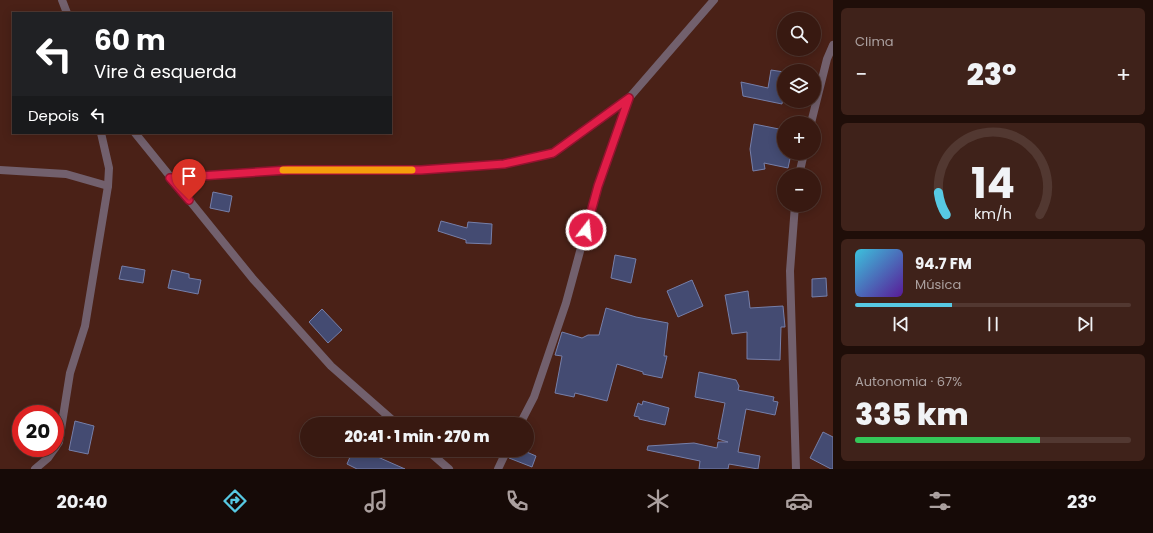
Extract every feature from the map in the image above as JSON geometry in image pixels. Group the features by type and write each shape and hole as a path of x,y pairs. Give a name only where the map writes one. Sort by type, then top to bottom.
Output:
{"lane":[{"path":"62,0 67,12"},
{"path":"170,178 288,170 421,170 504,164 553,153 629,98 714,0"},
{"path":"813,116 826,59 833,45"},
{"path":"524,417 534,397 563,311 598,186 629,98"},
{"path":"64,411 70,373 85,326 108,186 109,168 101,134"},
{"path":"136,134 253,279 331,366 389,417"},
{"path":"0,170 66,174 108,186"},
{"path":"794,212 790,271 796,469"},
{"path":"35,469 49,457"},
{"path":"435,457 449,469"},
{"path":"498,469 503,457"}],"building":[{"path":"771,70 777,71 777,103 743,96 741,82 768,88"},
{"path":"754,124 777,129 777,160 790,160 788,168 764,163 765,169 753,171 750,149"},
{"path":"213,192 232,196 229,212 210,208"},
{"path":"441,221 467,228 468,222 492,224 491,244 466,243 466,240 438,231"},
{"path":"615,255 636,259 631,283 611,278"},
{"path":"122,266 145,270 143,283 119,279"},
{"path":"172,270 189,274 189,278 201,280 198,294 168,288"},
{"path":"826,278 827,296 812,297 812,279"},
{"path":"692,280 703,306 678,317 667,291"},
{"path":"748,291 750,308 783,306 785,327 781,327 780,360 747,359 747,332 732,334 725,295"},
{"path":"606,308 636,317 668,323 664,356 667,356 662,378 643,374 643,372 617,364 607,401 575,393 574,397 555,393 562,356 555,355 562,332 582,338 588,335 599,335"},
{"path":"322,309 342,330 328,343 309,322"},
{"path":"699,372 736,380 739,386 738,390 774,397 773,401 778,402 775,415 746,409 738,452 760,456 758,469 729,464 728,469 699,469 700,461 647,450 648,446 694,443 717,448 718,442 728,442 718,439 725,403 695,397"},
{"path":"643,401 669,408 665,425 639,419 639,417 634,416 638,403 642,405"},
{"path":"75,421 94,426 88,454 69,450"},
{"path":"823,432 833,437 833,469 810,458"},
{"path":"534,455 536,456 532,467 509,458 534,457"},
{"path":"350,457 378,457 405,469 357,469 347,464"}],"slow traffic":[{"path":"283,170 412,170"}],"route":[{"path":"189,200 170,178 288,170 421,170 504,164 553,153 629,98 598,186 586,230"}]}
